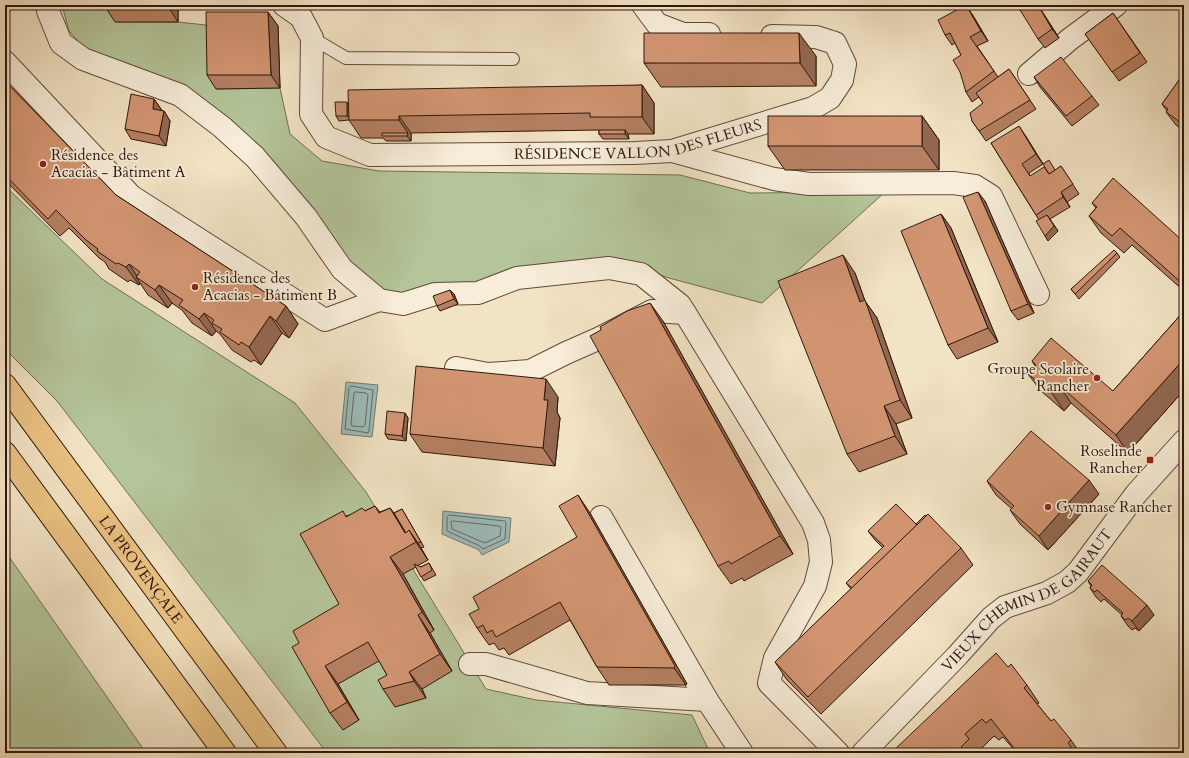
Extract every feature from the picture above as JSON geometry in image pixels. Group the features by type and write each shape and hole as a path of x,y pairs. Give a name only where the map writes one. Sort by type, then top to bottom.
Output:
{"highway":[{"name":"LA PROVENÇALE","path":"5,385 276,753"},
{"path":"5,453 225,753"}],"street":[{"path":"48,5 48,11 61,44 83,59 180,95 222,127 255,157 306,217 342,269 379,300"},
{"name":"RÉSIDENCE VALLON DES FLEURS","path":"284,5 301,17 312,38 311,114 326,137 370,155 635,153 672,151 813,108 830,98 842,80 845,64 834,43 816,37 754,35"},
{"path":"643,5 657,24 683,34 730,35"},
{"path":"1029,74 1070,39 1116,5"},
{"path":"5,62 131,196 325,320 379,300 403,304 435,294 478,293 518,278 609,268 642,274 680,304 813,523 820,540 822,562 815,586 775,658 769,683 838,753"},
{"path":"672,151 774,179 809,184 953,183 976,186 991,196 1038,294"},
{"path":"456,368 488,374 530,372 652,311 685,313"},
{"name":"VIEUX CHEMIN DE GAIRAUT","path":"863,753 957,656 991,618 1005,607 1046,593 1067,582 1078,572 1136,494 1184,441"},
{"path":"601,517 707,700 742,753"},
{"path":"470,664 486,664 587,694 707,700"}],"lane":[{"path":"312,38 346,58 514,59"}],"green space":[{"path":"62,5 115,5 116,22 178,22 215,26 216,89 280,88 290,134 322,161 379,171 680,175 750,193 885,192 762,303 669,278 620,261 474,287 418,293 383,292 347,261 264,155 89,53 69,31"},
{"path":"5,186 102,279 295,403 366,492 486,689 536,700 692,715 710,753 327,753 57,401 5,349"},
{"path":"5,551 146,753 5,753"}],"water":[{"path":"346,382 378,385 372,437 341,434"},
{"path":"443,511 511,518 509,542 482,555 479,550 442,534"}],"building":[{"path":"106,5 169,5 169,8 106,8"},
{"path":"966,5 981,31 970,37 994,71 966,92 960,72 953,60 961,55 950,33 945,35 938,20"},
{"path":"1017,5 1038,5 1052,29 1038,39"},
{"path":"206,12 268,12 271,75 207,75"},
{"path":"1113,13 1140,53 1112,72 1085,34"},
{"path":"644,33 799,33 800,63 644,63"},
{"path":"1061,57 1092,96 1066,116 1034,77"},
{"path":"1009,69 1030,100 979,131 972,121 970,113 983,103 976,93"},
{"path":"1184,73 1184,125 1166,112 1168,109 1162,104"},
{"path":"5,81 116,195 286,306 276,321 270,316 249,347 241,342 239,345 220,332 222,329 212,323 214,320 204,313 199,319 179,305 183,300 159,285 155,290 136,277 140,272 129,264 126,267 118,263 116,264 97,251 98,249 86,240 56,210 48,219 5,175"},
{"path":"642,85 642,117 590,117 590,113 399,116 399,120 349,120 348,90"},
{"path":"131,94 154,99 153,109 164,111 159,136 125,129"},
{"path":"335,102 347,102 347,116 336,116"},
{"path":"768,116 922,116 922,146 768,146"},
{"path":"1019,126 1036,154 1022,164 1030,176 1044,167 1049,174 1061,166 1073,184 1061,192 1063,197 1036,215 991,143"},
{"path":"599,130 625,130 625,134 599,134"},
{"path":"382,133 408,133 407,136 382,136"},
{"path":"1049,160 1055,170 1049,174 1043,164"},
{"path":"1113,178 1184,242 1184,285 1120,228 1112,236 1089,216 1097,207 1092,203"},
{"path":"978,192 1028,304 1011,311 963,197"},
{"path":"941,214 988,328 948,345 901,231"},
{"path":"1047,215 1054,226 1045,236 1036,221"},
{"path":"1114,250 1117,253 1075,294 1071,289"},
{"path":"843,255 860,302 865,300 900,400 884,406 895,436 847,454 778,281"},
{"path":"450,290 454,299 437,306 433,296"},
{"path":"650,303 780,536 731,564 729,561 718,566 590,336 601,330 600,327 627,311"},
{"path":"1184,311 1184,359 1116,435 1059,385 1052,393 1028,374 1036,365 1032,361 1051,338 1113,391"},
{"path":"416,366 546,379 544,400 548,400 543,448 410,434"},
{"path":"387,411 405,413 402,436 385,434"},
{"name":"Gymnase Rancher","path":"1031,431 1089,480 1039,536 1010,510 1014,506 987,481"},
{"path":"578,495 675,666 674,668 597,667 560,602 496,637 492,630 487,633 483,625 477,628 469,614 479,609 473,597 577,537 559,506"},
{"path":"896,504 917,525 852,588 846,583 884,546 868,531"},
{"path":"375,506 379,513 390,508 405,533 409,530 416,542 390,557 422,612 418,615 440,654 409,672 414,681 383,689 378,680 387,675 368,642 325,666 347,702 330,713 292,647 299,643 293,631 339,604 300,534 343,511 346,517 362,508 365,511"},
{"path":"402,509 421,542 418,543 409,530 406,533 394,513"},
{"path":"928,514 961,548 808,697 775,662"},
{"path":"925,515 926,516 917,525 916,524"},
{"path":"429,563 432,570 421,577 414,564 421,567"},
{"path":"1102,565 1147,605 1132,621 1128,618 1126,620 1121,616 1123,613 1097,590 1095,592 1090,588 1092,585 1088,581"},
{"path":"996,653 1008,667 1011,664 1027,685 1024,688 1051,721 1054,719 1071,740 1068,743 1076,753 1018,753 991,719 986,723 982,719 965,734 969,739 961,747 964,750 961,753 891,753"}],"place":[{"name":"Résidence des Acacias - Bâtiment A","path":"43,164"},
{"name":"Résidence des Acacias - Bâtiment B","path":"195,287"},
{"name":"Groupe Scolaire Rancher","path":"1097,378"},
{"name":"Roselinde Rancher","path":"1150,460"},
{"name":"Gymnase Rancher","path":"1048,507"}]}
